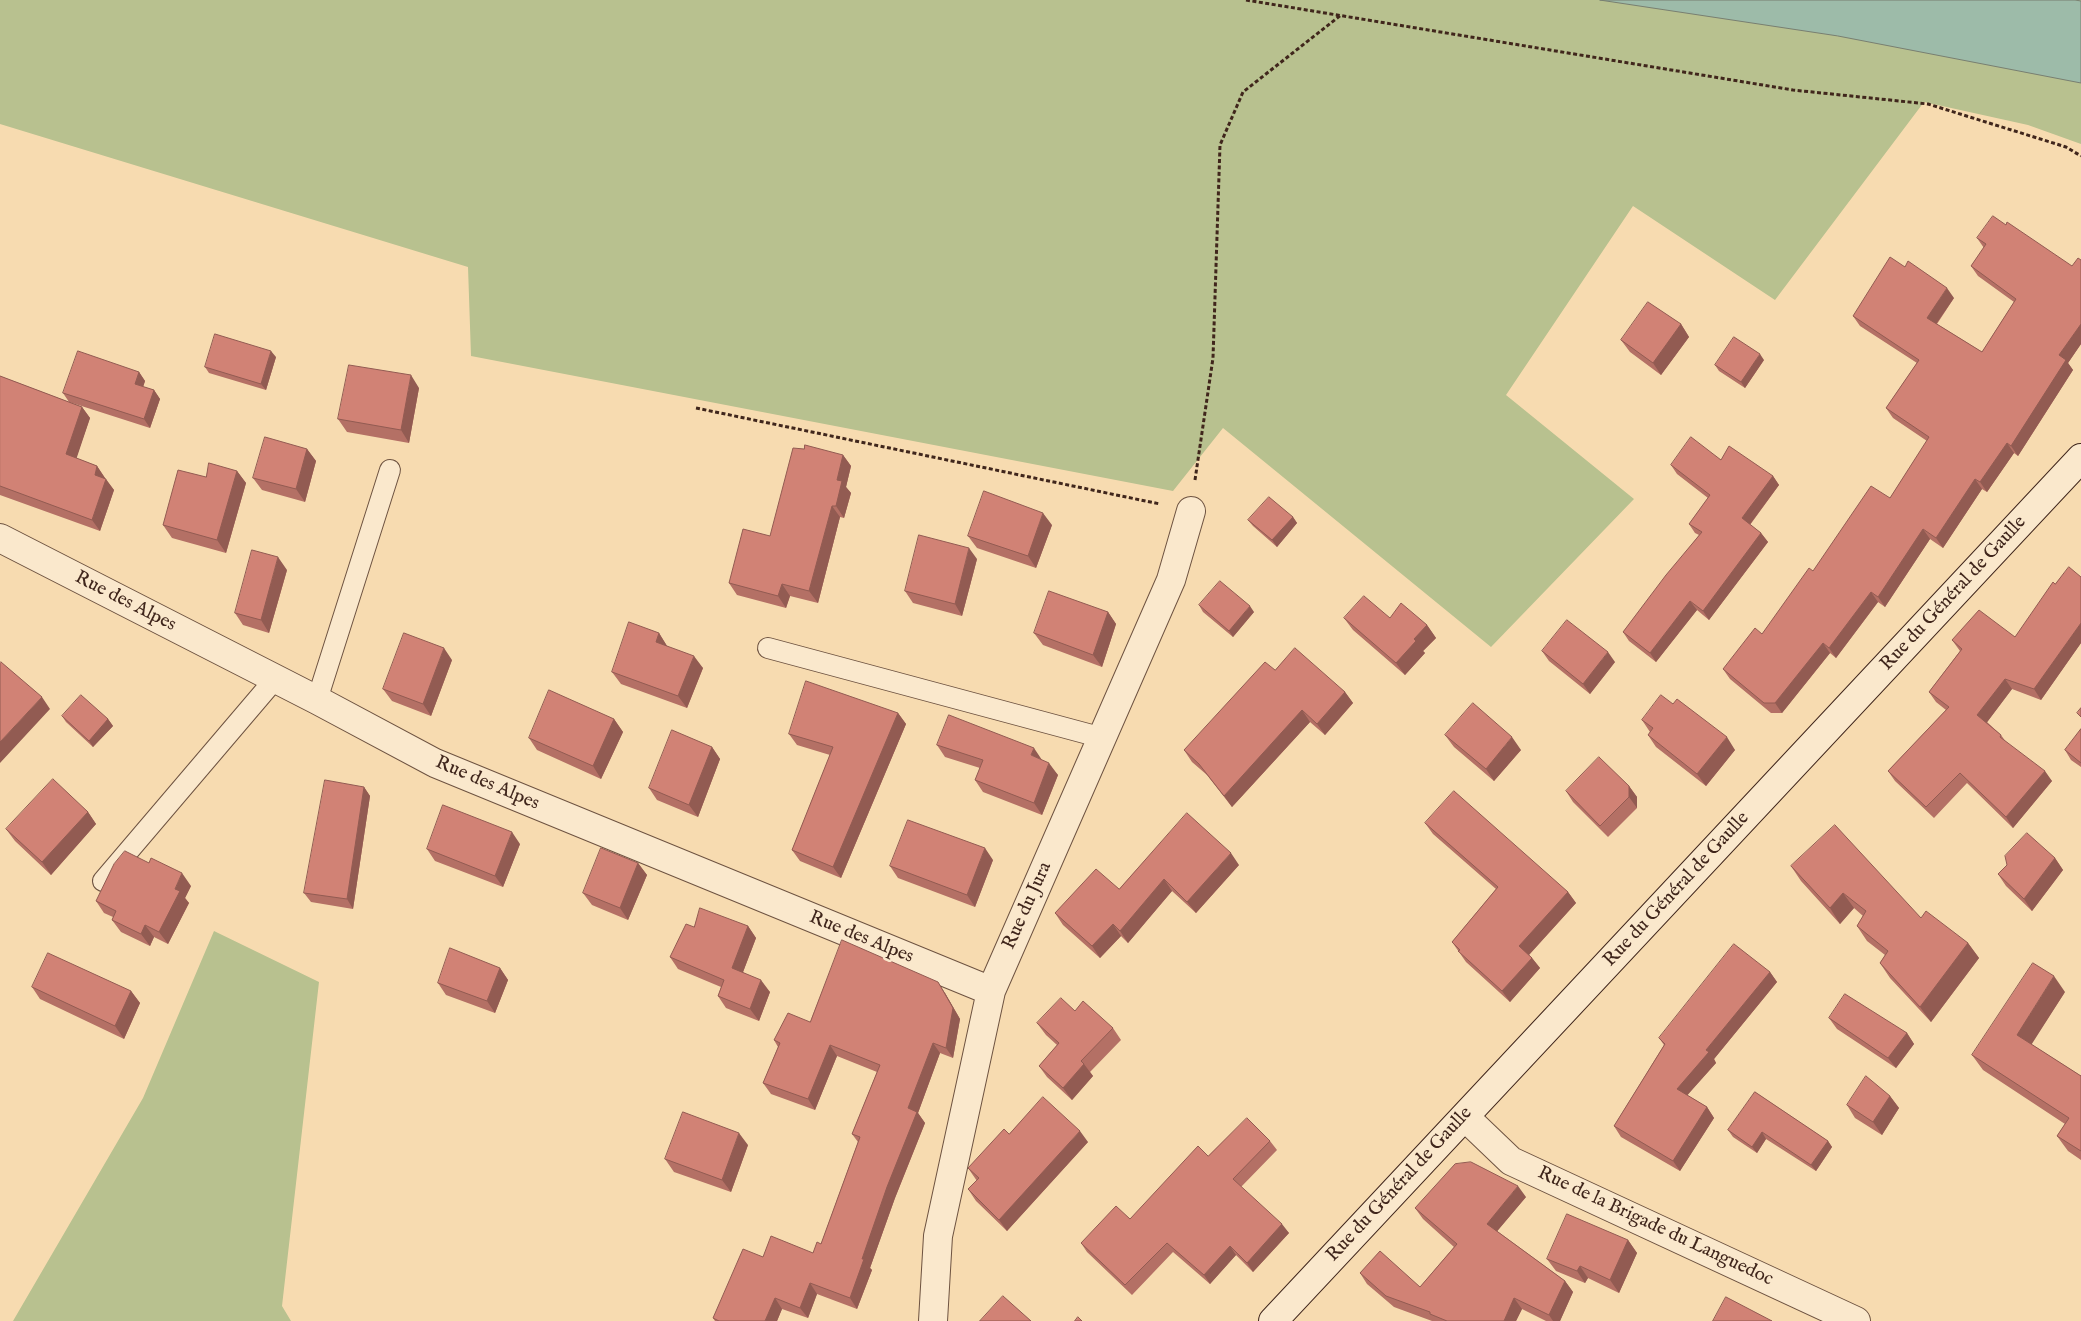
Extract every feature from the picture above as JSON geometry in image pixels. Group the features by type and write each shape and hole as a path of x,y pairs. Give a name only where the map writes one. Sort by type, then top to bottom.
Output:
{"street":[{"name":"Rue du Général de Gaulle","path":"1272,1321 2081,458"},
{"name":"Rue du Jura","path":"933,1321 938,1236 991,991 1171,580 1190,511"},
{"name":"Rue des Alpes","path":"0,538 317,700 435,763 991,991"},
{"name":"Rue de la Brigade du Languedoc","path":"1465,1117 1511,1161 1856,1321"}],"lane":[{"path":"317,700 390,470"},
{"path":"768,648 1103,738"},
{"path":"103,881 275,679"}],"path":[{"path":"1246,0 1793,90 1928,104 2066,148 2081,156"},
{"path":"696,408 1190,511 1213,358 1220,145 1243,92 1341,15"}],"green space":[{"path":"0,0 2081,0 2081,144 2028,125 1924,102 1775,300 1633,206 1506,395 1634,499 1491,647 1223,428 1173,491 471,356 468,267 0,124"},
{"path":"214,931 319,982 282,1306 291,1321 13,1321 143,1098"}],"shaded area":[{"path":"1600,0 2081,1 2081,83 1838,36"}],"building":[{"path":"1993,216 2006,225 2007,222 2072,266 2078,258 2081,260 2081,324 2059,355 2066,360 2011,446 2007,443 1980,482 1975,479 1936,538 1923,529 1878,597 1871,592 1829,648 1823,643 1775,703 1764,703 1723,669 1755,628 1762,634 1809,568 1813,571 1871,486 1890,498 1929,437 1886,408 1919,360 1853,316 1890,257 1905,267 1908,261 1947,288 1927,318 1982,352 2016,299 1971,266 1986,244 1977,238"},
{"path":"1648,302 1681,324 1653,363 1621,340"},
{"path":"215,334 271,351 261,384 205,367"},
{"path":"1734,337 1760,354 1741,382 1715,365"},
{"path":"78,351 139,372 135,384 154,390 144,419 63,393"},
{"path":"349,365 411,375 401,430 338,419"},
{"path":"0,376 82,407 66,454 97,466 95,475 106,479 92,520 0,486"},
{"path":"265,437 307,449 296,489 253,478"},
{"path":"1691,437 1721,460 1729,446 1773,476 1742,518 1761,533 1703,611 1690,601 1650,653 1623,632 1666,575 1702,532 1689,524 1710,495 1671,465"},
{"path":"805,445 843,455 837,480 842,481 836,506 832,506 809,591 782,584 778,596 729,583 743,529 770,536 793,448 804,449"},
{"path":"209,463 237,471 217,540 163,525 178,470 206,477"},
{"path":"984,491 1043,513 1028,556 968,536"},
{"path":"1269,497 1293,517 1272,540 1248,520"},
{"path":"919,535 969,548 955,604 905,591"},
{"path":"252,550 278,557 261,620 235,613"},
{"path":"2069,567 2081,577 2081,623 2034,689 2005,679 1977,715 2001,735 2000,737 2045,771 2006,817 1960,773 1926,807 1888,771 1949,707 1929,692 1962,649 1952,640 1979,610 2015,637 2053,582 2055,584"},
{"path":"1220,581 1250,606 1229,631 1199,605"},
{"path":"1049,591 1108,612 1093,655 1034,633"},
{"path":"1364,596 1390,618 1401,603 1427,625 1414,639 1416,641 1396,663 1344,618"},
{"path":"1567,620 1608,652 1583,684 1542,651"},
{"path":"629,622 659,633 656,642 694,656 678,696 612,672"},
{"path":"404,633 444,648 423,704 383,689"},
{"path":"1295,648 1345,692 1317,724 1302,710 1224,796 1199,764 1184,750 1265,662 1275,670"},
{"path":"0,663 42,697 0,742"},
{"path":"806,681 898,713 833,867 792,850 833,747 789,734"},
{"path":"549,690 614,719 593,766 529,738"},
{"path":"81,695 108,719 89,741 62,716"},
{"path":"1661,695 1673,704 1677,699 1727,737 1697,774 1648,735 1653,728 1642,720"},
{"path":"1473,703 1512,737 1486,769 1445,735"},
{"path":"2081,708 2081,717 2077,713"},
{"path":"949,715 1034,748 1031,755 1049,763 1034,803 975,780 983,760 937,745"},
{"path":"2081,729 2081,763 2065,750"},
{"path":"672,730 712,747 689,805 649,788"},
{"path":"1599,757 1629,786 1629,797 1600,826 1566,791"},
{"path":"53,779 88,812 42,862 6,829"},
{"path":"325,780 364,787 347,899 304,893"},
{"path":"1454,791 1568,892 1519,946 1532,958 1502,991 1458,951 1460,950 1452,942 1498,887 1425,823"},
{"path":"443,805 512,832 495,876 427,849"},
{"path":"1187,813 1231,853 1187,902 1164,879 1120,931 1113,924 1092,946 1055,913 1096,869 1119,889"},
{"path":"908,820 985,848 967,895 890,866"},
{"path":"1835,825 1921,918 1926,911 1968,943 1920,1007 1880,963 1888,951 1857,926 1866,911 1843,893 1830,908 1791,866"},
{"path":"2027,833 2055,858 2024,899 1998,874 2007,865 2005,856"},
{"path":"601,848 638,863 620,908 583,893"},
{"path":"125,851 149,863 151,858 182,873 175,889 180,891 159,932 145,925 141,934 112,920 116,911 96,901 114,864"},
{"path":"700,908 748,926 732,968 761,980 750,1009 718,996 724,980 670,957 686,924 694,927"},
{"path":"842,940 938,982 953,1008 946,1048 933,1043 908,1108 917,1112 887,1187 850,1298 810,1283 800,1308 775,1298 765,1321 719,1321 713,1318 743,1249 763,1257 771,1236 813,1253 817,1242 821,1244 860,1137 852,1134 880,1065 830,1045 808,1099 763,1083 780,1043 774,1040 788,1013 810,1022"},
{"path":"1734,944 1770,972 1706,1050 1709,1052 1677,1089 1707,1107 1673,1161 1614,1126 1665,1044 1659,1038"},
{"path":"450,948 500,968 487,1001 438,983"},
{"path":"48,953 131,991 115,1026 32,987"},
{"path":"2033,963 2054,976 2017,1035 2081,1076 2081,1151 2057,1136 2069,1118 1972,1055"},
{"path":"1845,994 1907,1033 1888,1058 1829,1018"},
{"path":"1061,998 1075,1011 1083,1001 1113,1028 1081,1061 1084,1064 1063,1088 1039,1066 1059,1043 1037,1023"},
{"path":"1866,1076 1890,1096 1873,1122 1847,1105"},
{"path":"1755,1092 1828,1141 1811,1165 1762,1132 1752,1147 1728,1130"},
{"path":"1043,1097 1080,1131 999,1220 968,1189 979,1178 968,1168 1004,1129 1009,1134"},
{"path":"683,1112 739,1133 722,1180 665,1159"},
{"path":"1247,1118 1270,1141 1233,1179 1282,1224 1247,1263 1230,1246 1204,1275 1167,1243 1125,1285 1081,1243 1116,1206 1130,1219 1198,1146 1208,1156"},
{"path":"1471,1162 1518,1186 1487,1224 1565,1281 1549,1315 1514,1298 1504,1321 1447,1321 1430,1314 1430,1312 1386,1296 1360,1273 1380,1251 1420,1287 1457,1244 1415,1208 1455,1164"},
{"path":"1567,1214 1628,1240 1610,1280 1580,1266 1577,1271 1547,1259"},
{"path":"1003,1296 1031,1321 980,1321"},
{"path":"1726,1297 1772,1321 1713,1321"}]}
